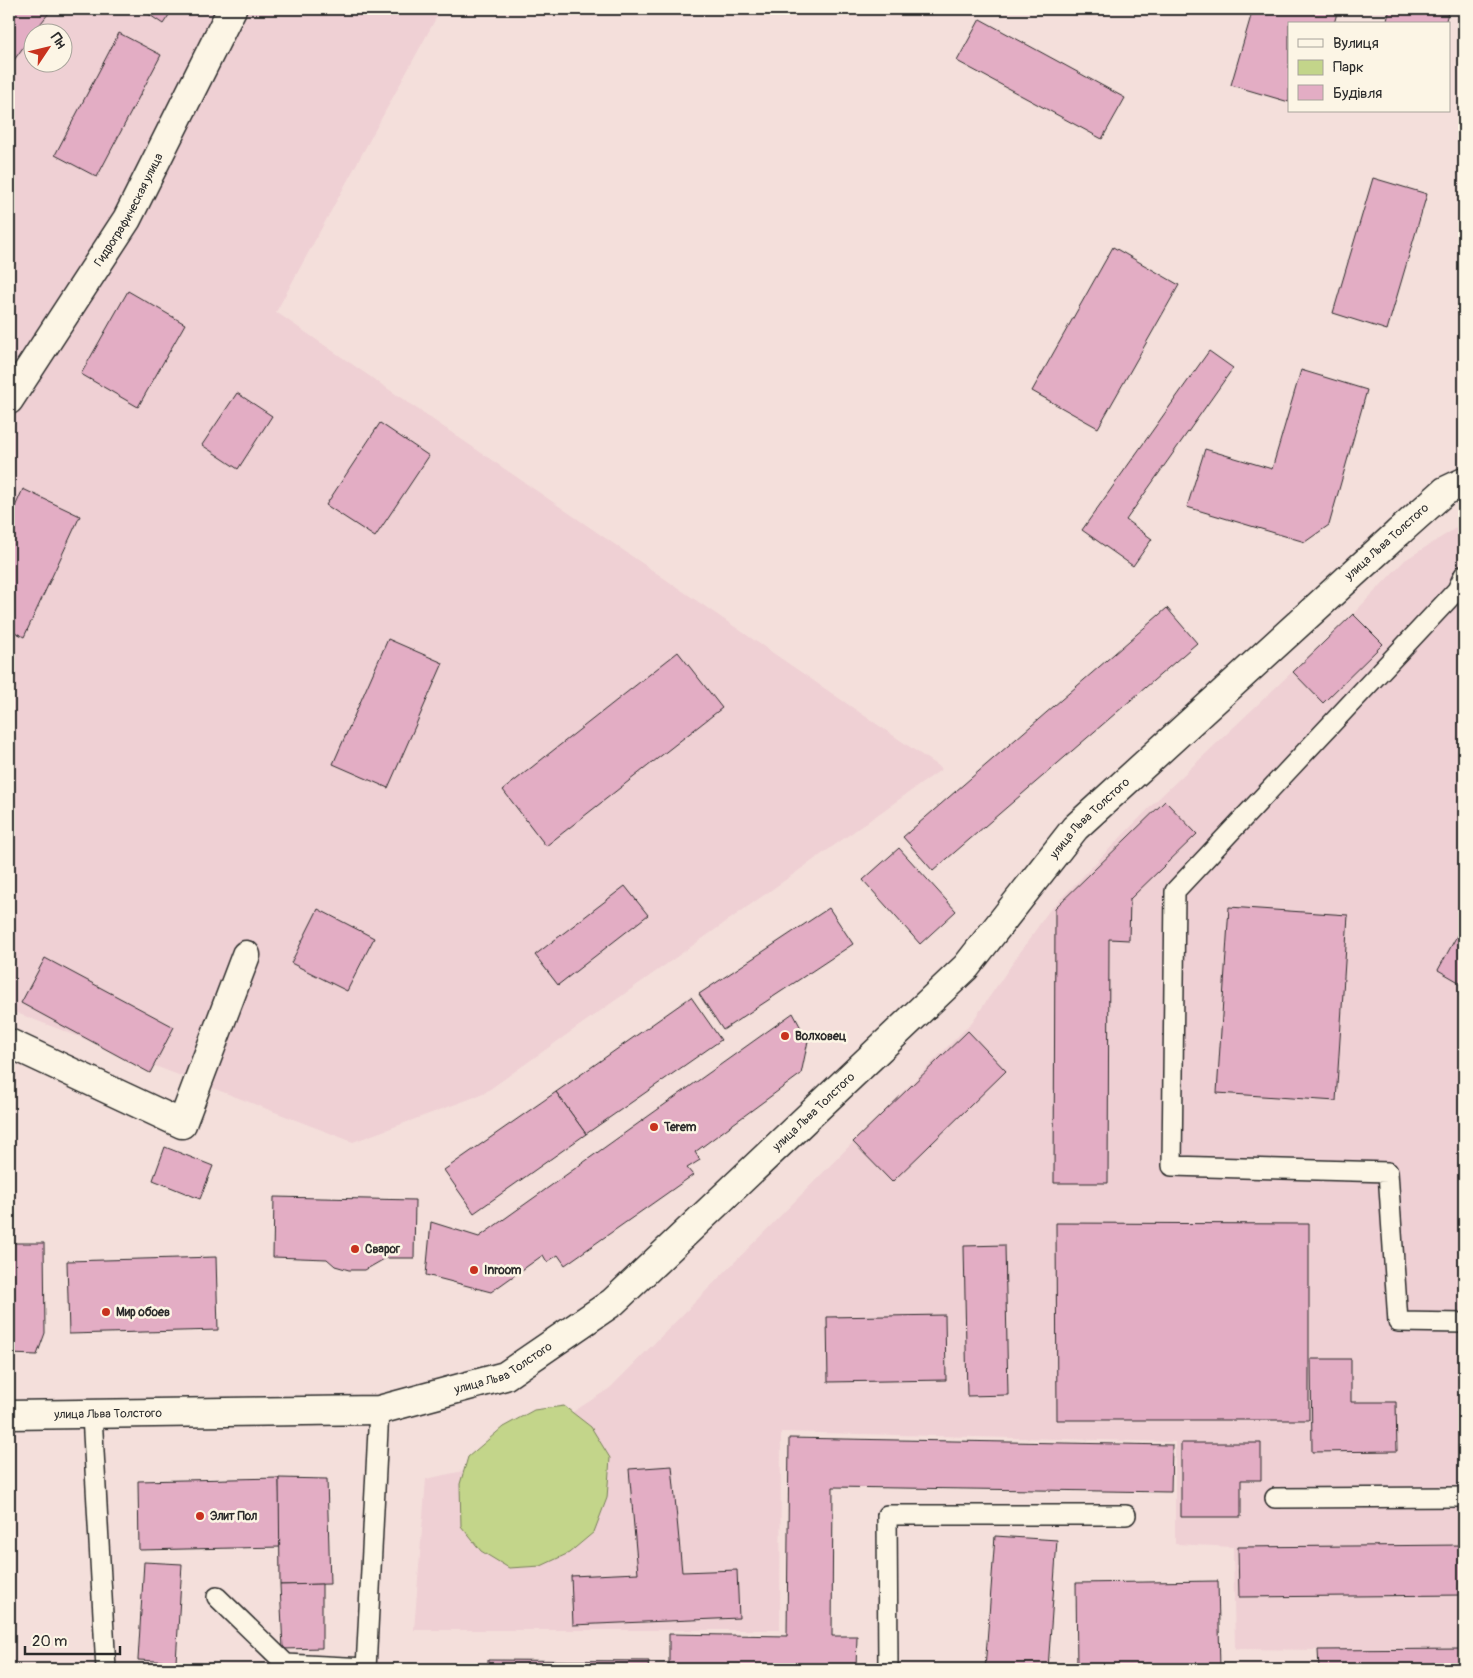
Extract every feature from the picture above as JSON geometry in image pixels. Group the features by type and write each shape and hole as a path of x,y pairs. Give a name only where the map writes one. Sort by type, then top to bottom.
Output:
{"street":[{"name":"Гидрографическая улица","path":"9,400 127,219 232,9"},
{"name":"улица Льва Толстого","path":"9,1415 379,1410 505,1376 613,1302 966,967 1076,828 1444,491 1464,482"},
{"path":"9,1044 182,1124 246,955"}],"lane":[{"path":"1464,575 1456,590 1175,891 1172,1166 1388,1172 1398,1322 1464,1323"},
{"path":"217,1597 286,1664 366,1669 379,1410"},
{"path":"92,1414 106,1669"},
{"path":"1275,1498 1464,1497"},
{"path":"888,1669 887,1515 1126,1515"}],"shaded area":[{"path":"9,9 441,9 276,312 942,769 483,1094 353,1142 9,1010"},
{"path":"1464,523 1464,1649 1235,1649 1233,1547 1175,1544 1175,1442 781,1432 780,1630 414,1630 426,1479 491,1465 610,1388 972,1022 1048,912 1158,799 1353,614 1405,560"}],"green space":[{"path":"564,1406 591,1427 610,1458 607,1498 594,1532 569,1553 541,1566 509,1568 481,1551 461,1526 460,1484 468,1457 503,1427 534,1410"}],"building":[{"path":"9,9 52,9 42,22 22,22 22,49 9,67"},
{"path":"141,9 173,9 163,24"},
{"path":"1253,9 1338,9 1335,22 1288,22 1288,102 1231,85"},
{"path":"1390,9 1449,9 1446,22 1387,22"},
{"path":"980,19 1125,98 1102,139 957,61"},
{"path":"119,33 161,55 97,177 55,155"},
{"path":"1373,178 1427,194 1387,330 1333,313"},
{"path":"1113,247 1179,285 1098,428 1032,391"},
{"path":"128,291 185,324 138,407 81,374"},
{"path":"1209,351 1233,368 1126,520 1152,539 1133,566 1082,530"},
{"path":"1301,370 1367,390 1329,525 1305,542 1187,507 1205,449 1272,469"},
{"path":"237,393 272,416 238,469 202,445"},
{"path":"380,423 429,456 375,537 326,505"},
{"path":"23,489 80,516 24,637 9,629 9,520"},
{"path":"1167,608 1197,643 933,871 903,837"},
{"path":"1353,614 1383,644 1323,703 1293,672"},
{"path":"388,639 443,663 388,788 333,764"},
{"path":"678,652 722,708 546,846 503,790"},
{"path":"1165,801 1197,834 1130,899 1129,940 1109,939 1108,1183 1054,1183 1055,908"},
{"path":"899,848 956,911 920,944 863,880"},
{"path":"625,886 648,915 558,985 535,955"},
{"path":"1229,907 1348,915 1336,1101 1217,1093"},
{"path":"829,908 853,944 723,1030 699,994"},
{"path":"318,909 374,938 347,991 291,963"},
{"path":"1464,923 1464,985 1438,970"},
{"path":"45,958 174,1027 150,1073 21,1003"},
{"path":"691,997 721,1040 586,1134 556,1092"},
{"path":"793,1013 808,1041 801,1074 695,1152 700,1160 687,1168 693,1175 565,1265 558,1255 547,1262 543,1255 491,1292 426,1275 431,1222 479,1237"},
{"path":"968,1031 1006,1071 892,1182 853,1142"},
{"path":"556,1092 586,1134 474,1213 444,1170"},
{"path":"165,1147 213,1166 200,1199 153,1180"},
{"path":"274,1197 415,1200 414,1258 386,1258 365,1270 349,1270 335,1266 327,1259 273,1257"},
{"path":"1056,1223 1309,1224 1309,1420 1057,1420"},
{"path":"9,1243 44,1243 45,1333 37,1355 9,1354"},
{"path":"1005,1245 1008,1395 967,1396 964,1246"},
{"path":"216,1257 218,1330 69,1334 67,1261"},
{"path":"945,1315 946,1380 828,1382 827,1317"},
{"path":"1311,1359 1351,1359 1351,1402 1396,1402 1397,1451 1312,1452"},
{"path":"789,1438 1172,1445 1171,1492 833,1487 832,1636 857,1636 856,1669 669,1669 669,1634 787,1636"},
{"path":"1181,1443 1261,1443 1261,1480 1241,1480 1241,1517 1181,1517"},
{"path":"672,1466 682,1572 737,1570 739,1618 573,1625 571,1576 638,1573 629,1469"},
{"path":"279,1478 281,1547 139,1550 138,1481"},
{"path":"279,1478 327,1479 330,1584 280,1585"},
{"path":"995,1536 1057,1540 1048,1669 985,1669"},
{"path":"1464,1545 1464,1595 1239,1597 1238,1547"},
{"path":"144,1562 182,1564 176,1662 138,1660"},
{"path":"1218,1581 1220,1669 1077,1669 1076,1583"},
{"path":"322,1584 322,1648 283,1649 280,1585"},
{"path":"1464,1649 1464,1669 1319,1669 1318,1650"},
{"path":"488,1660 649,1661 648,1669 488,1669"}],"place":[{"name":"Волховец","path":"785,1036"},
{"name":"Terem","path":"654,1127"},
{"name":"Сварог","path":"355,1249"},
{"name":"Inroom","path":"474,1270"},
{"name":"Мир обоев","path":"106,1312"},
{"name":"Элит Пол","path":"200,1516"}]}
